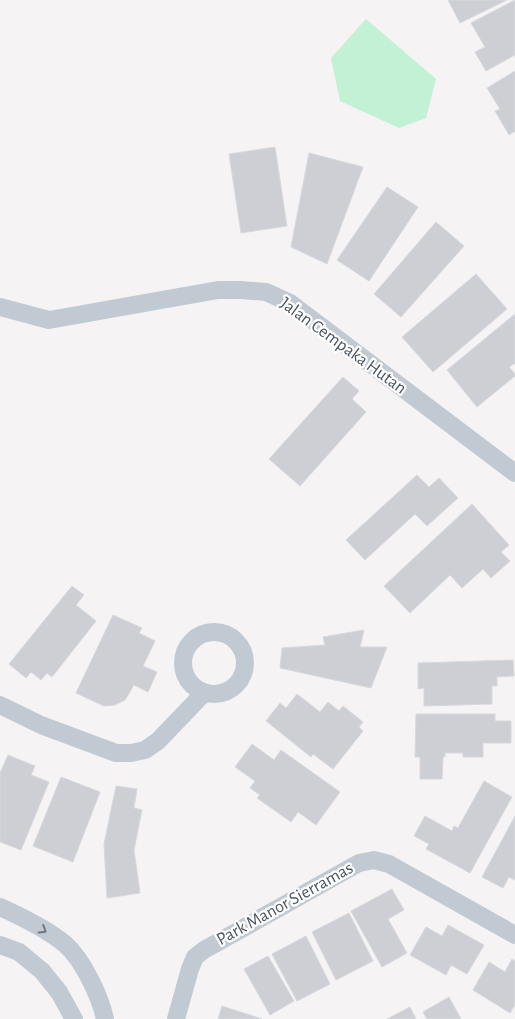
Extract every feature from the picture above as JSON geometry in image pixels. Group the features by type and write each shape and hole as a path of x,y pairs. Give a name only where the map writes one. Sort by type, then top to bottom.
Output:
{"street":[{"name":"Jalan Cempaka Hutan","path":"0,308 48,320 218,290 266,292 290,303 515,473"},
{"path":"0,705 41,726 116,753 131,753 145,750 158,741 204,693"},
{"name":"Park Manor Sierramas","path":"176,1019 195,957 204,950 359,863 374,860 389,864 515,934"},
{"path":"0,907 23,918 66,944 84,967 101,1003 105,1019"},
{"path":"0,946 19,952 42,971 59,992 74,1019"}],"green space":[{"path":"366,19 436,79 426,118 399,128 340,101 331,58"}],"building":[{"path":"448,0 507,0 460,23"},
{"path":"515,0 515,55 486,71 475,52 485,47 471,23"},
{"path":"515,71 515,131 509,135 495,111 500,109 487,88"},
{"path":"275,147 287,226 241,233 229,154"},
{"path":"309,153 363,167 327,264 291,247"},
{"path":"387,187 418,207 369,281 337,260"},
{"path":"436,222 464,246 401,317 374,294"},
{"path":"476,274 507,309 433,372 402,337"},
{"path":"515,314 515,363 509,367 515,376 477,407 447,370"},
{"path":"343,377 359,391 352,399 366,412 300,486 269,459"},
{"path":"417,475 429,487 439,478 458,498 427,526 415,514 365,560 346,540"},
{"path":"472,504 509,545 501,552 510,561 491,578 483,569 462,588 450,575 410,613 384,586"},
{"path":"72,586 84,595 76,605 96,621 52,677 47,673 41,680 31,672 26,678 9,664"},
{"path":"113,615 142,628 139,633 155,641 143,666 157,672 148,692 134,685 125,700 115,705 104,706 76,693"},
{"path":"364,630 360,647 387,647 371,688 280,668 282,648 325,645 323,637"},
{"path":"513,660 514,676 497,677 497,686 492,686 492,704 424,706 424,688 418,689 418,663"},
{"path":"297,694 320,712 328,702 339,711 343,706 363,722 359,727 363,731 333,769 313,754 311,757 266,721 280,703 286,708"},
{"path":"416,714 495,714 495,721 511,721 511,743 483,743 483,757 463,757 463,753 445,753 445,757 443,757 442,779 420,779 420,757 415,757"},
{"path":"252,744 274,760 281,750 340,792 316,825 298,812 291,822 257,798 260,795 250,788 255,781 235,767"},
{"path":"8,755 35,766 31,775 49,782 21,850 0,842 0,773"},
{"path":"61,777 100,792 73,862 33,846"},
{"path":"484,781 512,797 470,873 426,849 429,844 414,836 425,816 452,831 454,826 458,828"},
{"path":"116,786 137,789 134,808 142,810 134,850 140,893 107,898 104,844"},
{"path":"515,816 515,880 509,877 503,888 482,877"},
{"path":"392,889 404,910 388,919 407,953 382,967 351,911"},
{"path":"349,913 373,961 336,980 312,932"},
{"path":"448,925 484,945 467,974 451,965 446,975 410,955 426,927 442,936"},
{"path":"306,936 330,984 297,1001 272,954"},
{"path":"268,956 294,1001 270,1015 244,969"},
{"path":"512,959 515,961 515,1005 510,1013 473,990 489,962 505,972"},
{"path":"449,997 461,1019 427,1019 423,1012"},
{"path":"222,1006 262,1019 218,1019"},
{"path":"410,1007 416,1019 387,1019"}]}
